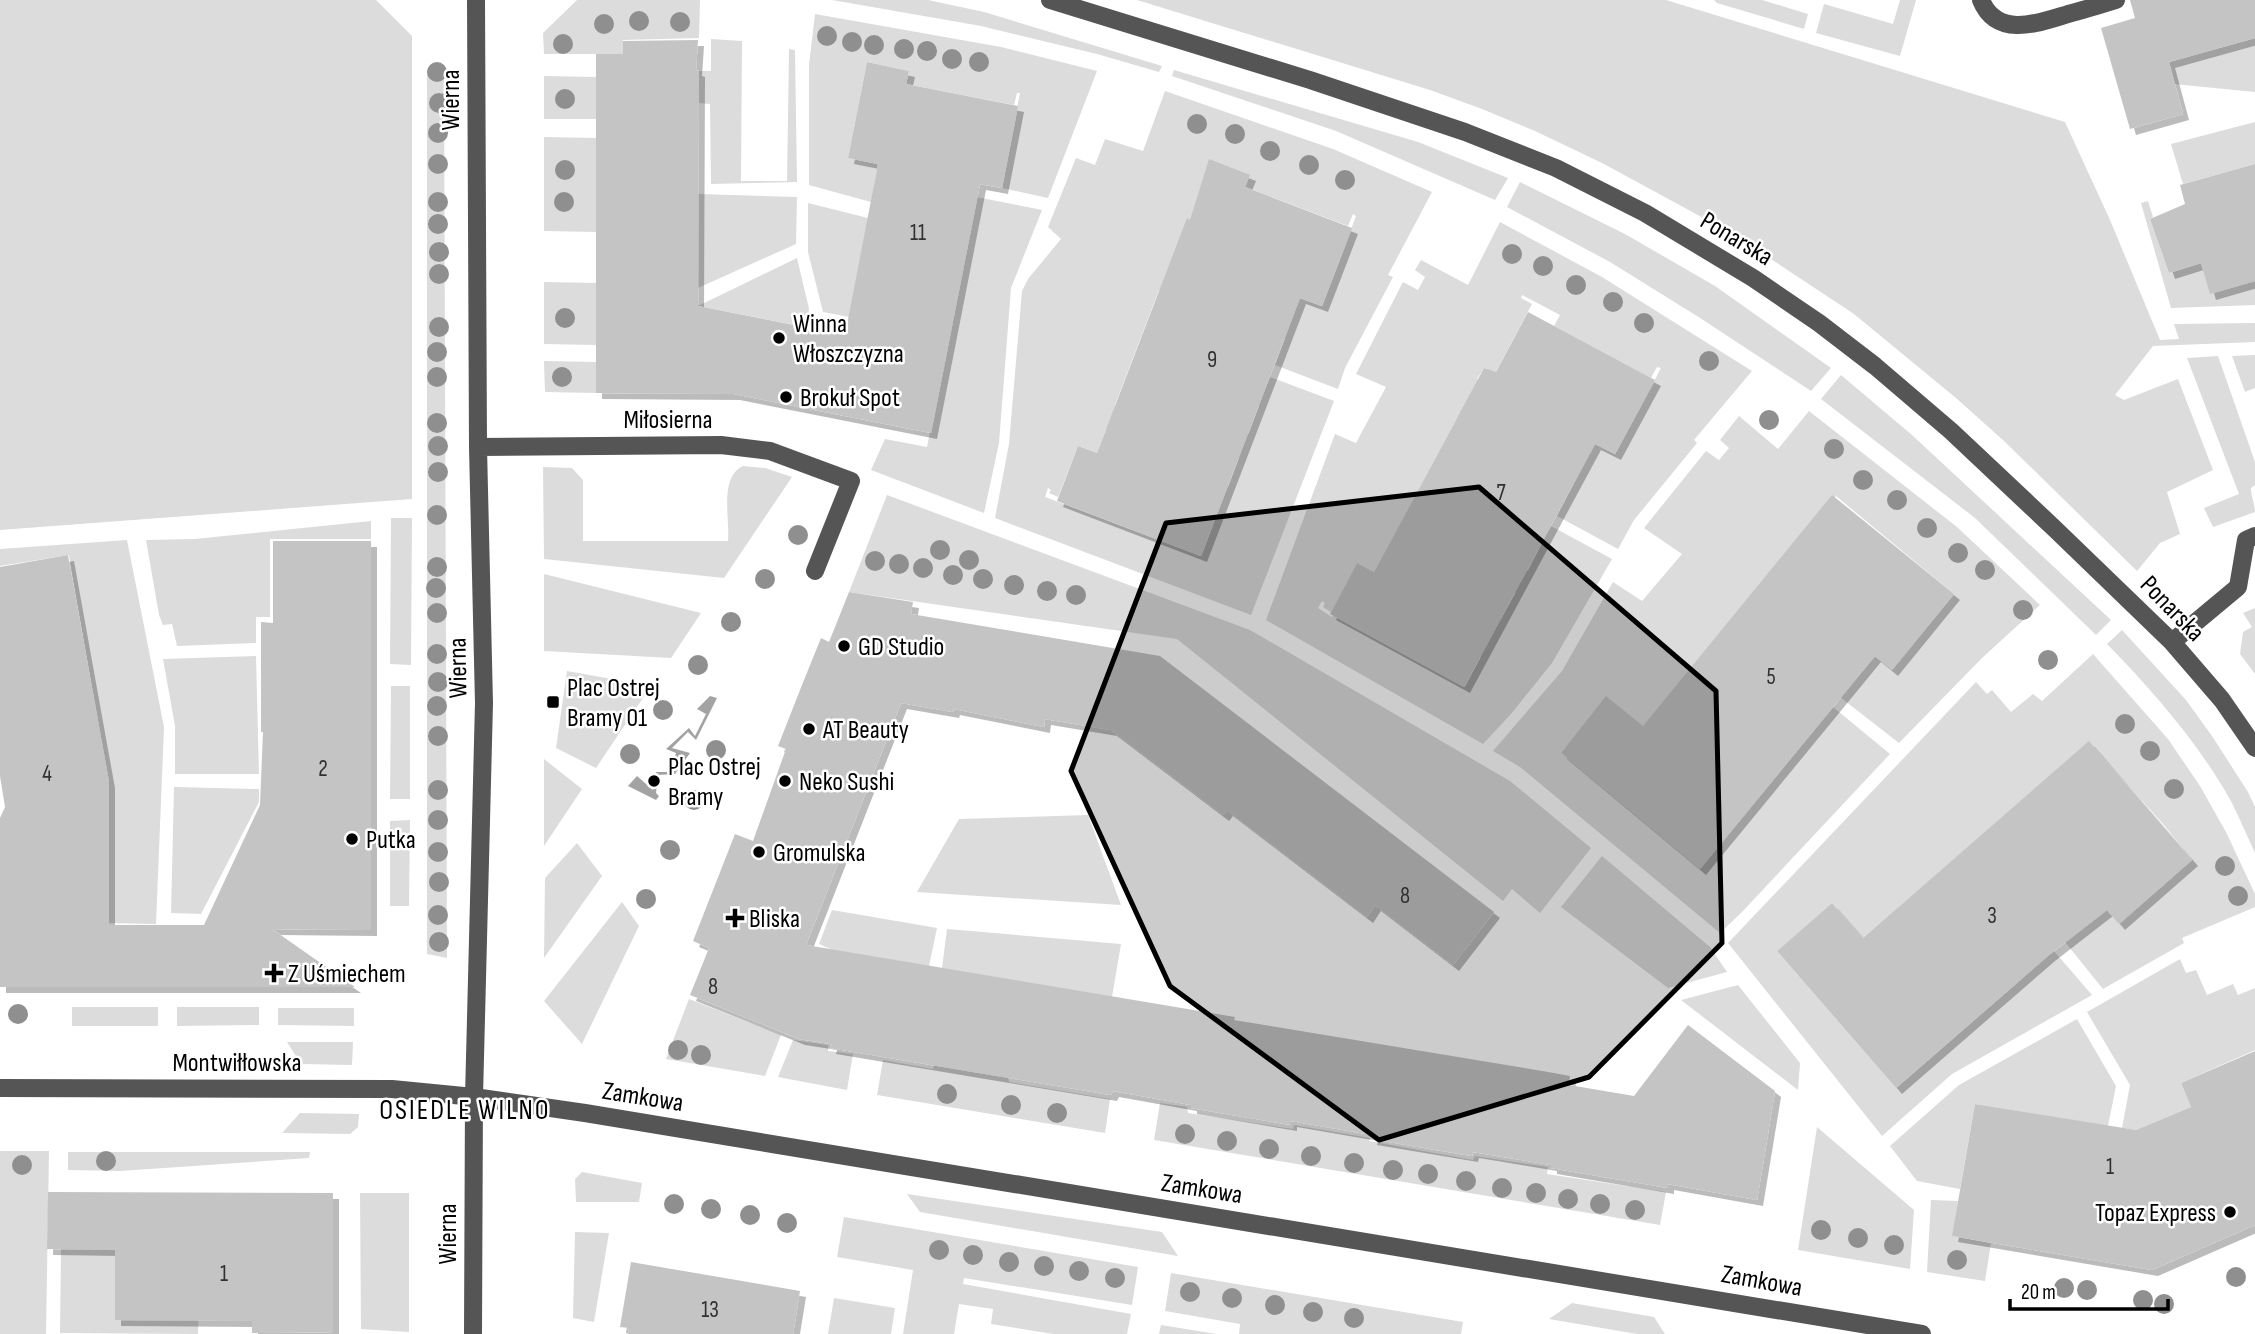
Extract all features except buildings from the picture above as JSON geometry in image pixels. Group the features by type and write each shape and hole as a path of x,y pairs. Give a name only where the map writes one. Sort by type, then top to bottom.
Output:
{"street":[{"name":"Wierna","path":"473,1334 474,1097 484,703 478,447 476,0"},
{"name":"Ponarska","path":"1050,0 1310,80 1465,132 1556,168 1645,213 1753,278 1819,323 1875,366 1951,431 2172,642 2222,700 2255,748"},
{"path":"1981,0 2001,22 2016,26 2031,26 2116,0"},
{"name":"Miłosierna","path":"478,447 733,446 770,451 851,481 815,571"},
{"path":"2172,642 2238,587 2246,540 2255,536"},
{"name":"Montwiłłowska","path":"0,1088 392,1088 474,1097"},
{"name":"Zamkowa","path":"474,1097 599,1115 1922,1334"}],"highlighted area":[{"path":"1479,487 1716,691 1722,943 1589,1077 1379,1140 1170,986 1071,771 1166,523"}],"shaded area":[{"path":"0,0 376,0 412,36 412,499 0,530"},
{"path":"577,0 700,0 699,38 623,40 623,54 544,54 543,33"},
{"path":"832,0 928,0 984,12 1162,66 1159,72 981,26"},
{"path":"1137,0 1666,0 2065,122 2110,220 2160,340 2179,339 2174,324 2255,323 2255,342 2153,346 2115,395 2124,400 2178,379 2213,470 2167,492 2180,534 2160,543 2137,571 1956,398 1854,314 1733,234 1602,163 1482,109 1430,90"},
{"path":"1714,0 1762,0 1808,14 1804,29"},
{"path":"1900,0 1916,0 1900,56 1816,33 1824,4 1893,24"},
{"path":"815,14 1001,47 1097,71 1048,198 1002,188 1020,93 1017,93 1014,105 906,84 909,71 867,62 848,158 878,164 871,202 809,185 809,65"},
{"path":"2255,38 2255,92 2174,84 2169,62"},
{"path":"711,39 742,41 741,181 787,181 789,49 795,50 797,182 711,184 710,104 698,103 699,71 711,71"},
{"path":"436,63 444,65 447,958 427,954 427,70"},
{"path":"1174,70 1418,142 1508,178 1495,200 1336,131 1172,76"},
{"path":"544,76 597,77 596,119 544,119"},
{"path":"1165,91 1333,149 1432,192 1388,275 1393,277 1345,368 1338,389 1275,365 1285,339 1273,333 1288,294 1322,306 1356,216 1353,214 1348,226 1245,187 1249,175 1199,223 1187,219 1172,294 1159,290 1115,405 1127,409 1118,433 1106,429 1097,453 1078,446 1058,497 1049,493 1051,490 1048,488 1045,497 1201,556 1213,525 1201,520 1229,485 1239,458 1236,428 1249,433 1259,406 1253,384 1265,389 1270,377 1334,401 1251,615 995,518 1009,444 1022,291 1028,279 1061,239 1048,227 1076,158 1095,165 1105,139 1143,151"},
{"path":"2255,122 2255,164 2183,184 2171,144"},
{"path":"544,137 597,138 596,232 544,231"},
{"path":"1520,182 1625,234 1715,286 1831,368 1811,391 1610,262 1507,207"},
{"path":"698,194 797,197 796,244 698,288"},
{"path":"977,197 1042,210 1011,288 999,443 984,513 871,470 885,439 927,447"},
{"path":"2148,201 2153,217 2150,219 2169,273 2201,263 2255,281 2255,305 2171,308 2141,203"},
{"path":"808,203 868,218 849,317 823,312 808,252"},
{"path":"1500,222 1602,277 1752,371 1694,440 1697,443 1634,520 1618,549 1557,516 1575,481 1584,438 1615,454 1661,368 1657,367 1651,378 1554,326 1560,315 1522,295 1521,298 1532,304 1490,383 1487,369 1484,368 1477,379 1488,386 1468,424 1457,418 1374,572 1357,563 1331,612 1323,607 1325,603 1322,601 1318,608 1332,617 1338,607 1347,623 1465,687 1481,657 1470,651 1490,614 1501,619 1515,594 1504,588 1516,565 1528,571 1541,545 1530,539 1538,524 1549,530 1551,526 1612,559 1552,663 1483,744 1266,620 1335,434 1356,443 1386,387 1356,374 1403,282 1418,290 1425,277 1415,270 1421,260 1468,285"},
{"path":"797,258 809,309 806,327 698,306"},
{"path":"544,282 596,283 596,345 544,344"},
{"path":"2255,355 2255,388 2245,392 2232,356"},
{"path":"2218,356 2255,462 2255,485 2251,488 2255,512 2213,527 2204,508 2239,494 2187,358"},
{"path":"544,361 596,362 596,393 545,392"},
{"path":"1841,375 1912,435 2111,620 2096,635 1975,518 1821,399"},
{"path":"1809,411 1957,527 2040,605 1982,658 1899,743 1840,697 1875,656 1892,669 1954,594 1836,496 1641,729 1605,700 1561,753 1700,868 1833,707 1890,754 1720,933 1520,767 1493,751 1562,671 1613,582 1642,601 1682,554 1644,528 1706,451 1719,460 1729,448 1720,440 1739,416 1778,449"},
{"path":"743,466 765,468 792,477 724,578 544,559 543,467 572,468 583,480 583,541 728,541 728,489 736,471"},
{"path":"887,495 1250,630 1510,781 1591,848 1540,913 1512,889 1503,901 1177,639 849,592"},
{"path":"391,518 412,518 411,665 390,664"},
{"path":"371,521 371,539 270,539 270,617 256,617 256,643 177,646 172,624 163,625 146,540 195,539"},
{"path":"127,540 164,727 156,924 104,923 107,775 69,555 0,566 0,549"},
{"path":"544,574 701,613 671,658 544,651"},
{"path":"2255,608 2255,674 2240,654 2243,632 2252,627 2243,613"},
{"path":"2122,630 2186,700 2248,792 2255,807 2255,853 2232,803 2206,760 2159,700 2107,644"},
{"path":"2093,654 2168,739 2200,786 2226,832 2255,894 2255,907 2182,938 2184,943 2103,989 2065,942 2104,907 2192,860 2089,742 1863,938 1832,903 1777,951 1896,1088 2018,982 2008,970 2054,951 2092,995 1952,1074 1882,1136 1728,943 1976,682 1987,694 1992,690 2011,712 2033,694 2042,701"},
{"path":"256,656 259,774 175,774 175,726 163,659"},
{"path":"567,671 651,686 596,768 556,748"},
{"path":"391,686 410,686 410,799 390,799"},
{"path":"710,696 717,698 696,740 688,732 672,748 690,753 675,774 658,775 656,793 659,796 656,800 628,786 637,776 653,790 656,772 671,772 676,753 666,749 689,728 695,736 706,714 697,709"},
{"path":"544,759 582,789 544,846"},
{"path":"174,787 259,789 259,802 201,914 171,913"},
{"path":"1088,815 1121,905 917,892 959,819"},
{"path":"410,820 409,906 390,906 390,821"},
{"path":"577,843 602,876 544,958 545,878"},
{"path":"1602,856 1710,947 1727,972 1668,988 1561,907"},
{"path":"622,902 639,926 582,1044 544,1001"},
{"path":"832,910 937,928 929,966 833,950 819,944"},
{"path":"947,929 1121,944 1112,997 942,968"},
{"path":"2180,959 2186,973 2196,970 2207,995 2233,984 2238,995 2255,988 2255,1050 2181,1083 2191,1107 2136,1130 2122,1128 2130,1085 2087,1012"},
{"path":"1738,985 1800,1063 1798,1090 1681,1000"},
{"path":"689,999 781,1035 765,1076 666,1059"},
{"path":"72,1007 158,1007 158,1026 72,1026"},
{"path":"177,1007 259,1007 259,1025 177,1026"},
{"path":"278,1008 354,1008 354,1026 278,1025"},
{"path":"2077,1019 2116,1086 2108,1126 1975,1104 1960,1189 1917,1181 1890,1146 1959,1085"},
{"path":"793,1040 828,1045 828,1051 853,1054 847,1090 778,1077"},
{"path":"287,1042 353,1042 352,1065 301,1064"},
{"path":"883,1060 933,1069 934,1065 1008,1077 1009,1082 1110,1099 1105,1133 877,1095"},
{"path":"1160,1103 1187,1107 1188,1113 1293,1129 1294,1125 1473,1160 1475,1156 1548,1167 1547,1174 1666,1192 1660,1225 1154,1140"},
{"path":"300,1113 359,1114 358,1127 350,1134 282,1133"},
{"path":"1817,1127 1914,1210 1910,1269 1798,1250"},
{"path":"0,1151 49,1151 46,1334 0,1334"},
{"path":"68,1152 310,1152 309,1158 120,1171 68,1170"},
{"path":"582,1172 642,1183 639,1202 576,1202 575,1179"},
{"path":"360,1193 409,1193 409,1332 361,1329"},
{"path":"907,1194 1162,1232 1178,1256 920,1212"},
{"path":"1931,1200 1958,1201 1953,1236 1991,1243 1985,1281 1927,1272"},
{"path":"844,1217 1138,1267 1132,1305 964,1278 963,1284 1131,1314 1127,1334 1053,1334 991,1324 993,1309 959,1304 954,1334 903,1334 913,1270 837,1257"},
{"path":"575,1232 609,1233 594,1322 573,1318"},
{"path":"61,1249 115,1249 115,1320 199,1305 198,1334 60,1333"},
{"path":"1171,1273 1463,1322 1461,1334 1239,1334 1240,1324 1165,1311"},
{"path":"834,1298 895,1308 891,1334 828,1334"},
{"path":"1572,1303 1654,1317 1665,1334 1637,1334 1549,1319"},
{"path":"1161,1325 1217,1334 1159,1334"}],"place":[{"name":"Winna Włoszczyzna","path":"779,338"},
{"name":"Brokuł Spot","path":"786,397"},
{"name":"GD Studio","path":"844,646"},
{"name":"Plac Ostrej Bramy 01","path":"553,702"},
{"name":"AT Beauty","path":"809,729"},
{"name":"Plac Ostrej Bramy","path":"654,781"},
{"name":"Neko Sushi","path":"785,781"},
{"name":"Putka","path":"352,839"},
{"name":"Gromulska","path":"759,852"},
{"name":"Bliska","path":"735,918"},
{"name":"Z Uśmiechem","path":"274,973"},
{"name":"Topaz Express","path":"2230,1212"}],"district":[{"name":"OSIEDLE WILNO","path":"465,1109"}]}
